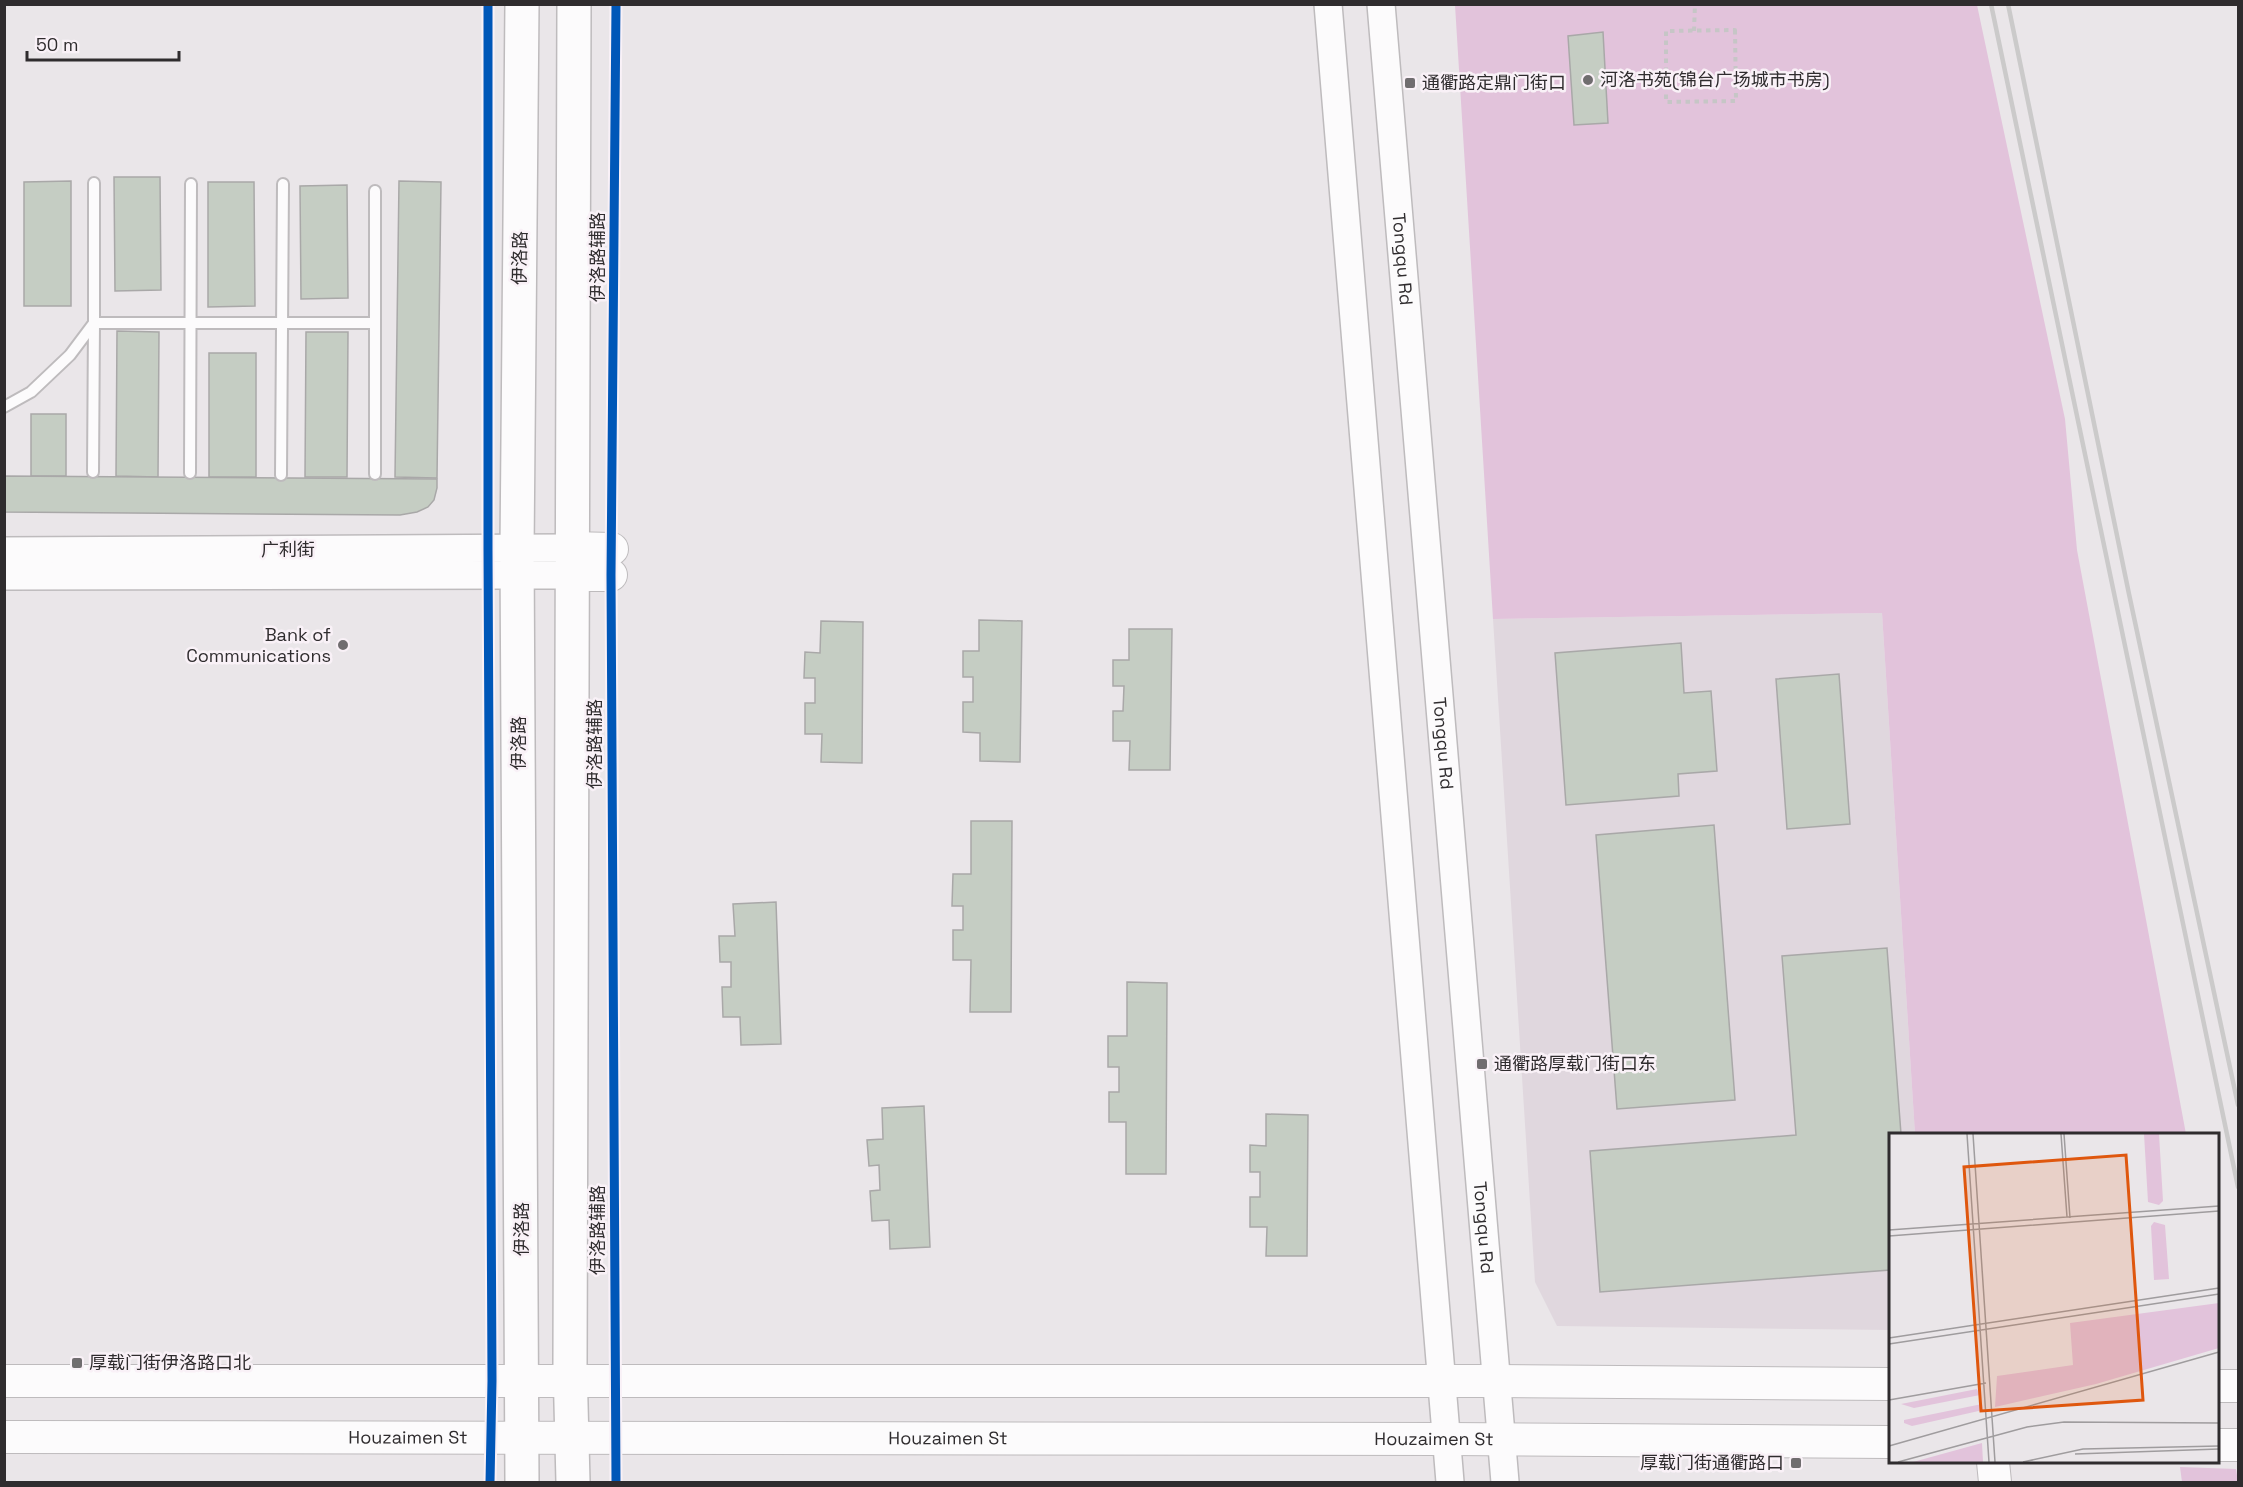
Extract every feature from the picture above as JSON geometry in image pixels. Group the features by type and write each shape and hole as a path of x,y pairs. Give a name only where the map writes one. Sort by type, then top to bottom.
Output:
{"main road":[{"name":"伊洛路","path":"522,4 517,563 522,1482"},
{"path":"573,1482 570,1381 574,4"},
{"path":"571,562 611,562"},
{"path":"4,1381 1496,1381 1889,1384"},
{"path":"2219,1386 2238,1386"},
{"name":"Houzaimen St","path":"4,1437 1501,1439 1889,1442"},
{"path":"2219,1445 2238,1445"},
{"path":"1993,1463 1995,1482"}],"street":[{"path":"1328,4 1450,1482"},
{"name":"Tongqu Rd","path":"1381,4 1505,1482"},
{"name":"广利街","path":"4,551 517,563"},
{"name":"广利街","path":"4,576 571,562"}],"lane":[{"path":"93,472 94,183"},
{"path":"189,473 191,184"},
{"path":"281,475 283,184"},
{"path":"375,191 375,474"},
{"path":"94,323 375,323"},
{"path":"4,407 31,392 70,356 94,323"}],"path":[{"path":"1694,31 1695,4"},
{"path":"1735,30 1736,101 1666,102 1666,31 1694,31 1735,30"}],"shaded area":[{"path":"1455,5 1977,5 2065,419 2077,550 2186,1133 1915,1133 1882,613 1493,619"},
{"path":"1882,613 1915,1133 1889,1133 1889,1330 1557,1326 1535,1282 1493,619"},
{"path":"2180,1467 2236,1469 2238,1482 2182,1482"}],"building":[{"name":"河洛书苑(锦台广场城市书房)","path":"1603,32 1608,123 1574,125 1568,36"},
{"path":"114,177 160,177 161,290 115,291"},
{"path":"71,181 71,306 24,306 24,182"},
{"path":"399,181 441,182 437,478 395,477"},
{"path":"208,182 254,182 255,306 208,307"},
{"path":"347,185 348,298 301,299 300,186"},
{"path":"117,331 159,332 158,477 116,476"},
{"path":"306,332 348,332 347,477 305,477"},
{"path":"209,353 256,353 256,477 209,477"},
{"path":"31,414 66,414 66,476 31,476"},
{"path":"4,476 437,479 437,488 434,500 428,507 400,515 4,512"},
{"path":"979,620 1022,621 1020,762 980,761 980,733 963,732 963,702 973,702 973,677 963,677 963,651 979,651"},
{"path":"821,621 863,622 862,763 821,762 822,734 805,734 805,703 815,703 815,678 804,678 805,652 820,653"},
{"path":"1129,629 1172,629 1170,770 1129,770 1130,741 1113,741 1113,711 1123,711 1124,686 1113,686 1113,660 1129,660"},
{"path":"1681,643 1684,693 1711,691 1717,771 1678,774 1679,796 1566,805 1555,653"},
{"path":"1839,674 1850,824 1787,829 1776,679"},
{"path":"971,821 1012,821 1011,1012 970,1012 971,960 953,960 953,930 963,930 963,906 952,906 953,874 971,874"},
{"path":"1714,825 1735,1100 1617,1109 1596,835"},
{"path":"776,902 781,1044 741,1045 740,1017 723,1017 722,987 731,987 731,962 720,962 719,936 735,936 733,904"},
{"path":"1887,948 1901,1133 1889,1133 1889,1270 1600,1292 1590,1151 1796,1135 1782,956"},
{"path":"1127,982 1167,983 1166,1174 1126,1174 1126,1122 1109,1122 1109,1092 1119,1092 1119,1067 1108,1067 1108,1036 1127,1036"},
{"path":"924,1106 930,1247 890,1249 889,1220 872,1221 870,1191 880,1190 879,1165 869,1166 867,1140 883,1139 882,1108"},
{"path":"1266,1114 1308,1115 1307,1256 1266,1256 1267,1227 1250,1227 1250,1197 1260,1197 1260,1172 1250,1172 1250,1145 1266,1146"}],"railway":[{"path":"1991,4 2238,1187"},
{"path":"2008,4 2129,594 2238,1105"}],"cycle path":[{"path":"488,4 492,1381 490,1482"},
{"name":"伊洛路辅路","path":"616,4 611,575 616,1482"}],"place":[{"name":"河洛书苑(锦台广场城市书房)","path":"1588,80"},
{"name":"通衢路定鼎门街口","path":"1410,83"},
{"name":"Bank of Communications","path":"343,645"},
{"name":"通衢路厚载门街口东","path":"1482,1064"},
{"name":"厚载门街伊洛路口北","path":"77,1363"},
{"name":"厚载门街通衢路口","path":"1796,1463"}]}
